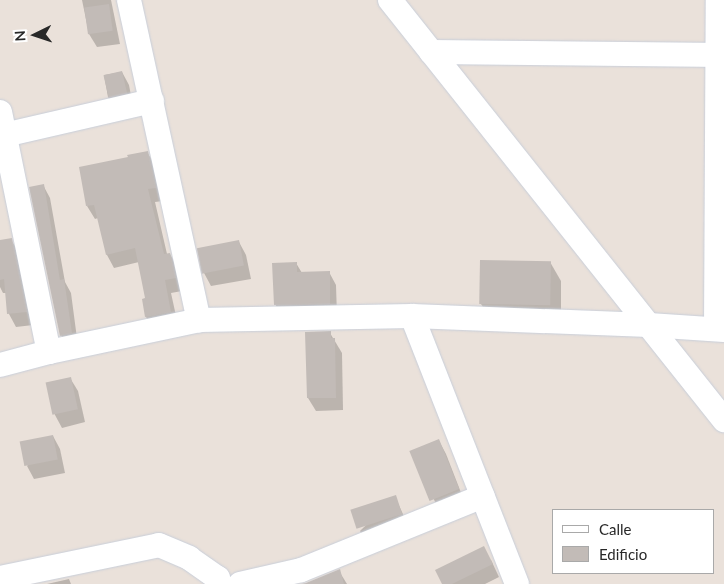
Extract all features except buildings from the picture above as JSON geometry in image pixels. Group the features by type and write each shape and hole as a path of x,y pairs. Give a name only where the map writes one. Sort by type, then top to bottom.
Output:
{"street":[{"path":"129,0 199,320"},
{"path":"390,0 724,420"},
{"path":"0,366 49,352 199,320 412,316 720,329 721,54 718,0"},
{"path":"431,52 721,54"},
{"path":"49,352 1,127 152,100"},
{"path":"412,316 517,584"},
{"path":"240,584 301,570 483,496"},
{"path":"0,578 159,545 196,563 218,578 219,584"}]}
